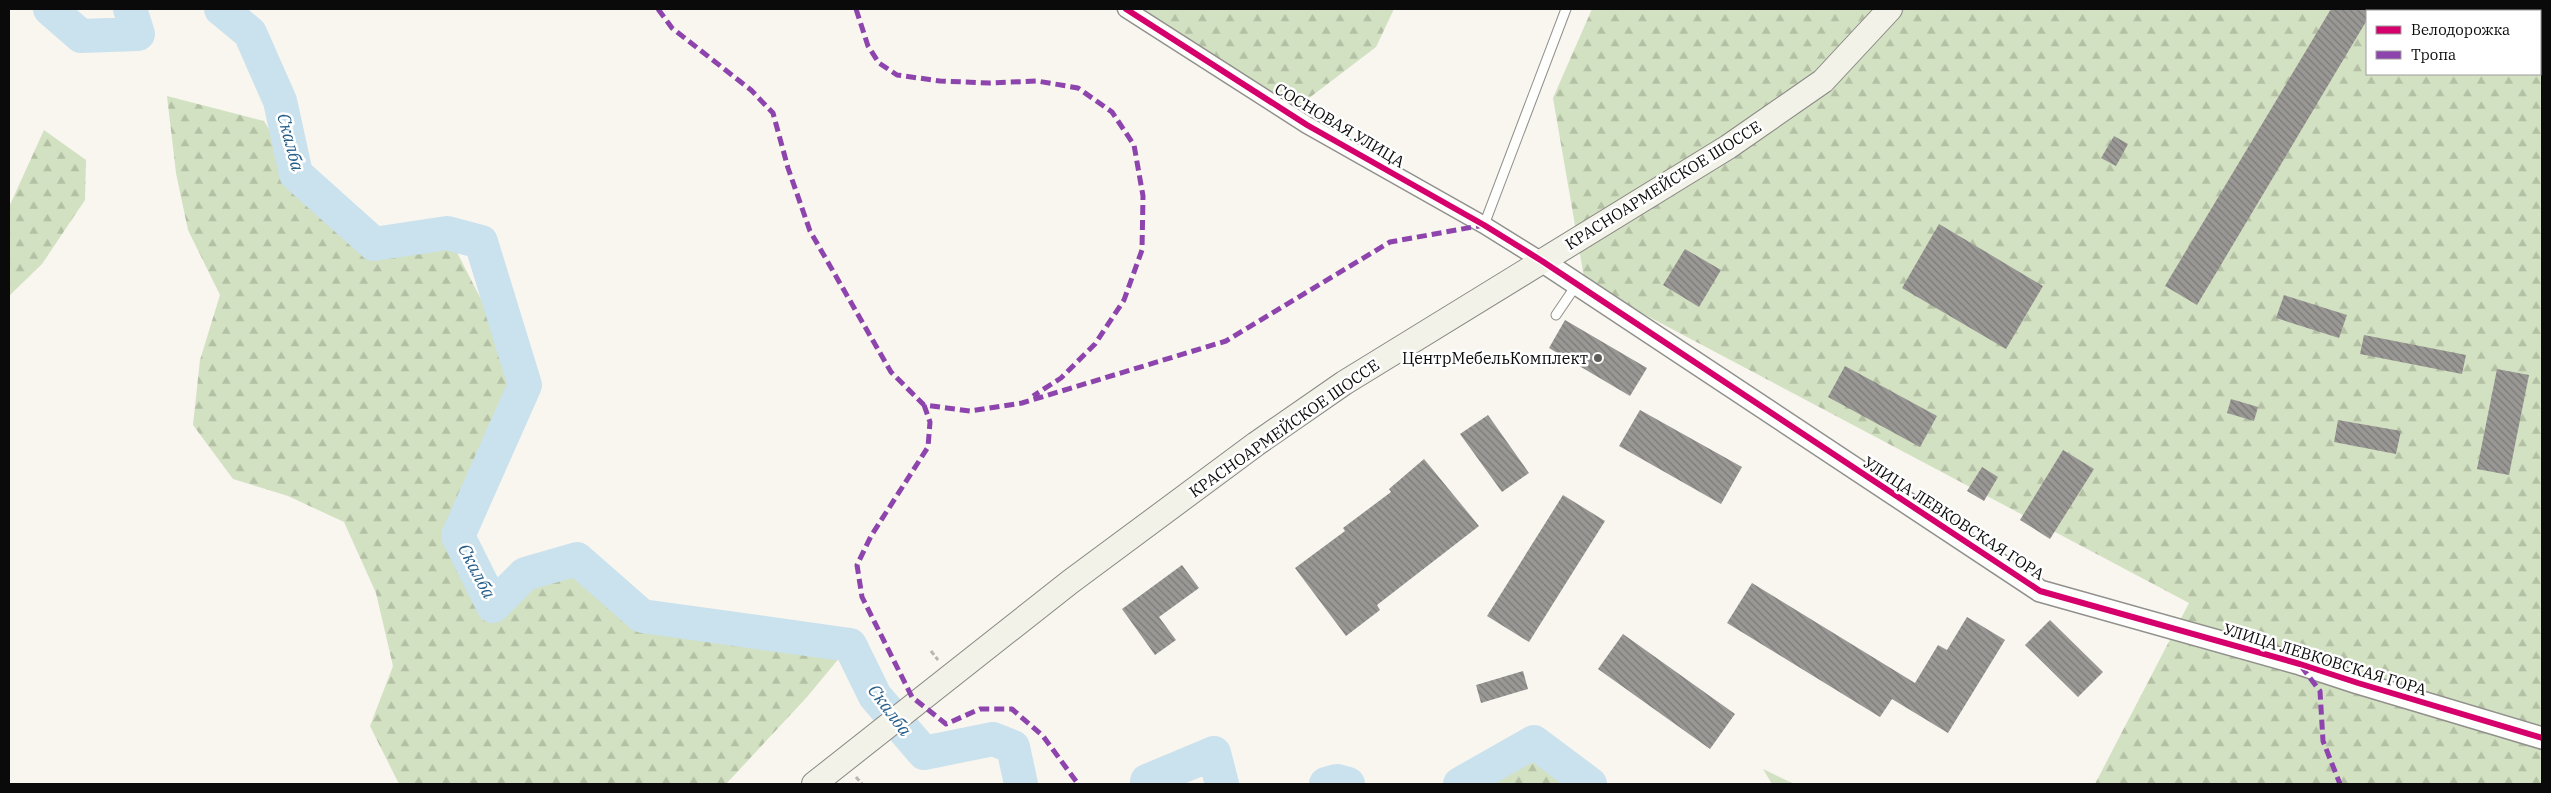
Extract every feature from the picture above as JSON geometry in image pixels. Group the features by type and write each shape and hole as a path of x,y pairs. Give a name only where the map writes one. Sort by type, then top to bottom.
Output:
{"main road":[{"name":"КРАСНОАРМЕЙСКОЕ ШОССЕ","path":"814,784 1070,582 1264,438 1344,383 1728,147 1823,81 1890,9"}],"street":[{"name":"СОСНОВАЯ УЛИЦА","path":"1126,9 1307,124 1484,225 1542,261"},
{"name":"УЛИЦА ЛЕВКОВСКАЯ ГОРА","path":"1542,261 2040,591 2300,664 2358,684 2542,738"}],"lane":[{"path":"1484,225 1566,9"},
{"path":"1556,315 1577,284"}],"green space":[{"path":"1142,9 1394,9 1376,47 1296,108"},
{"path":"1592,9 2542,9 2542,784 2095,784 2189,603 1585,283 1553,98"},
{"path":"167,96 264,121 296,174 374,244 447,233 525,385 458,535 493,605 525,574 577,559 642,616 850,645 807,697 726,784 399,784 370,726 393,666 376,593 344,522 288,496 233,479 193,425 200,360 220,295 188,230 176,173"},
{"path":"44,130 86,160 85,200 42,264 9,296 9,207"},
{"path":"1534,742 1590,784 1460,784"},
{"path":"1763,769 1794,784 1772,784"}],"building":[{"path":"2331,9 2374,9 2366,10 2366,22 2197,305 2165,286"},
{"path":"2114,136 2128,144 2116,166 2101,158"},
{"path":"1939,224 2043,286 2006,349 1902,288"},
{"path":"1685,249 1721,270 1699,307 1663,285"},
{"path":"2284,295 2347,315 2339,338 2276,318"},
{"name":"ЦентрМебельКомплект","path":"1565,320 1647,368 1630,396 1549,348"},
{"path":"2364,335 2466,355 2462,374 2360,354"},
{"path":"1845,366 1937,416 1920,447 1828,397"},
{"path":"2497,369 2529,375 2509,475 2477,469"},
{"path":"2231,399 2258,407 2254,421 2227,413"},
{"path":"1640,410 1742,467 1721,504 1619,446"},
{"path":"1488,415 1529,473 1502,492 1460,434"},
{"path":"2338,420 2401,431 2396,454 2334,442"},
{"path":"2063,450 2094,469 2050,539 2020,520"},
{"path":"1424,459 1479,526 1377,605 1380,610 1346,636 1295,568 1345,531 1343,528 1391,492 1389,489"},
{"path":"1982,467 1998,477 1984,501 1967,491"},
{"path":"1563,495 1605,521 1529,642 1487,616"},
{"path":"1182,565 1199,588 1159,617 1176,640 1155,655 1122,609"},
{"path":"1752,583 1915,683 1938,645 1947,650 1967,617 2005,640 1948,733 1892,699 1880,717 1727,623"},
{"path":"2050,620 2103,672 2078,697 2025,645"},
{"path":"1623,634 1735,714 1710,749 1598,669"},
{"path":"1523,671 1528,689 1481,703 1476,685"}],"waterway":[{"name":"Скалба","path":"50,9 81,36 138,34 130,9"},
{"name":"Скалба","path":"221,9 250,33 280,101 296,174 374,244 447,233 481,242 525,385 458,536 493,606 525,574 577,559 642,616 850,645 875,696 924,753 993,739 1013,747 1021,784"},
{"name":"Скалба","path":"1460,784 1534,742 1590,784"},
{"name":"Скалба","path":"1147,784 1147,781 1214,753 1222,784"},
{"name":"Скалба","path":"1326,784 1337,781 1348,784"}],"marked path":[{"path":"658,9 672,28 751,90 773,113 788,168 810,231 891,372 924,405 970,411 1022,403 1226,341 1390,242 1484,225"},
{"path":"856,9 868,46 879,63 897,75 940,81 989,83 1037,81 1078,88 1112,112 1134,145 1143,196 1142,250 1124,300 1095,344 1061,378 1033,396"},
{"path":"924,405 930,422 928,447 871,536 857,565 862,597 912,697 946,724 980,709 1012,709 1043,736 1078,784"},
{"path":"2301,666 2320,691 2323,741 2340,784"}],"cycle path":[{"path":"1126,9 1307,125 1484,225 1542,261 2040,591 2300,664 2542,738"}],"place":[{"name":"ЦентрМебельКомплект","path":"1598,358"}]}
